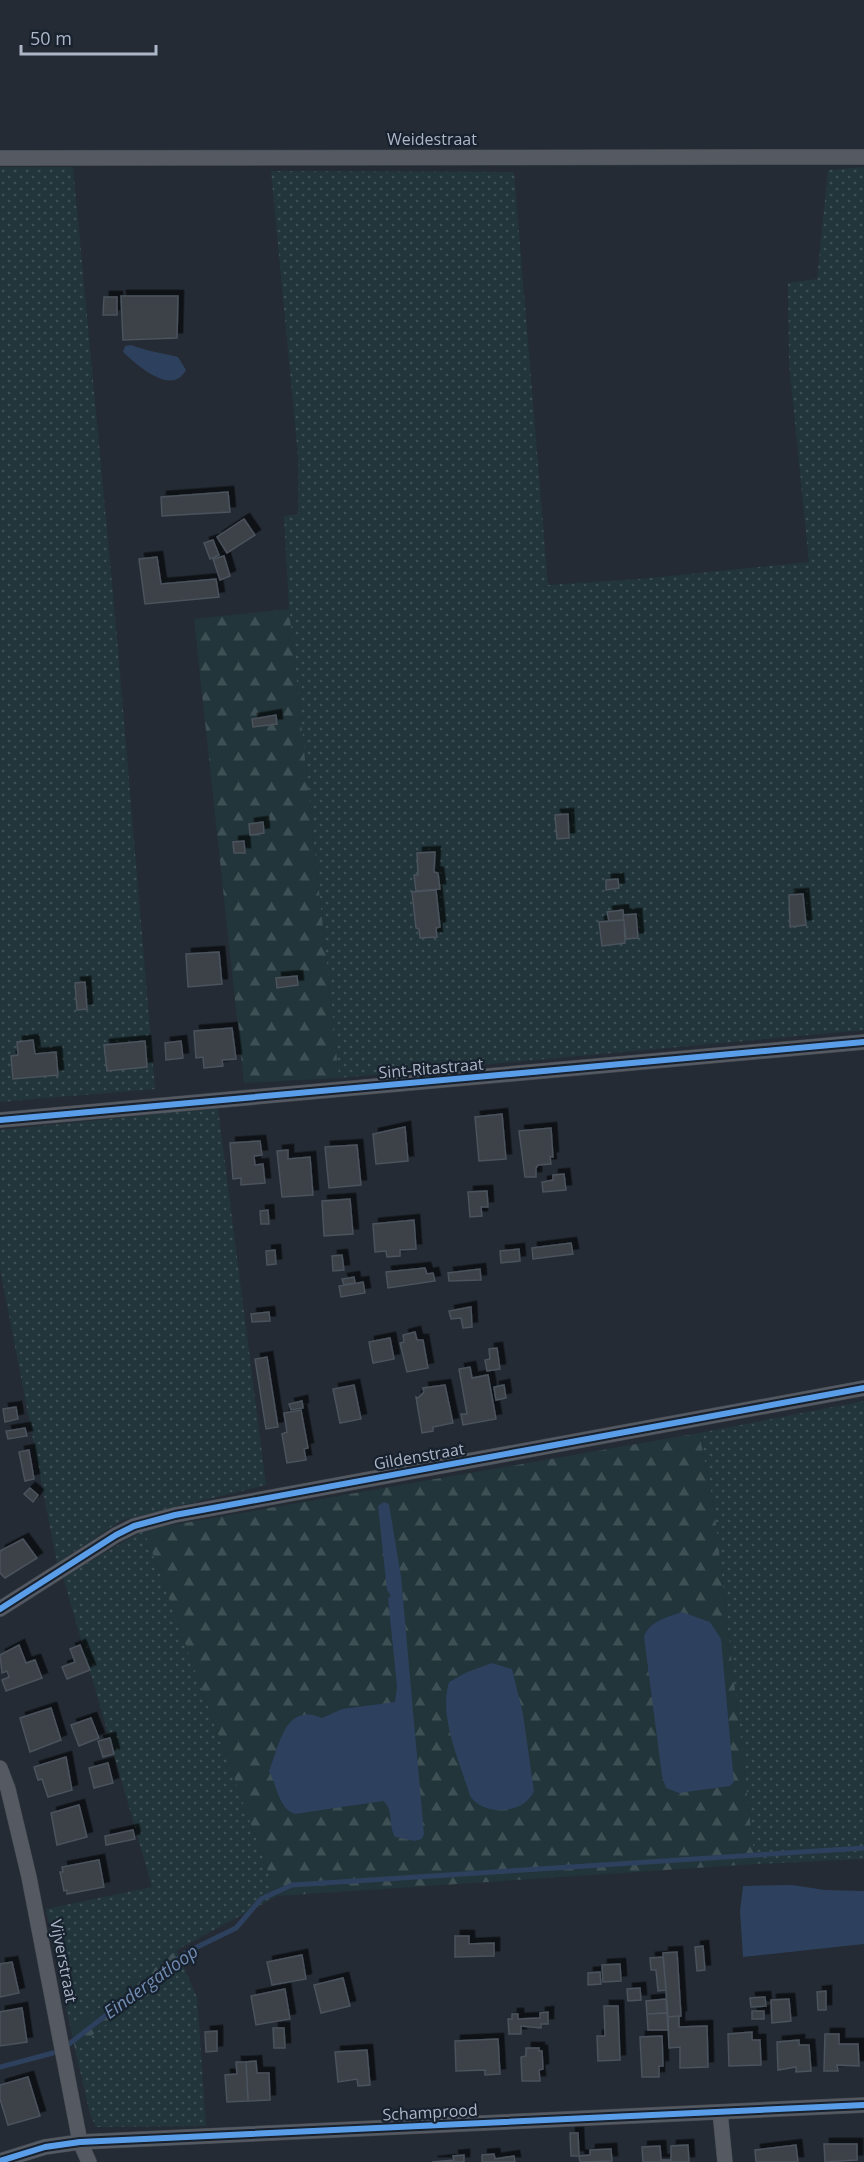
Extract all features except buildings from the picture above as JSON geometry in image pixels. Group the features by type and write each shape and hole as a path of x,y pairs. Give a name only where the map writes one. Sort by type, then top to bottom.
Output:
{"street":[{"name":"Weidestraat","path":"0,158 864,157"},
{"name":"Sint-Ritastraat","path":"0,1120 864,1042"},
{"name":"Gildenstraat","path":"0,1609 116,1535 134,1526 175,1515 864,1388"},
{"name":"Vijverstraat","path":"0,1767 8,1789 29,1876 80,2142 89,2162"},
{"name":"Schamprood","path":"0,2161 45,2147 80,2142 864,2105"},
{"path":"720,2112 725,2162"}],"green space":[{"path":"0,167 73,167 116,626 155,1089 0,1102"},
{"path":"864,167 864,1030 339,1078 289,609 284,516 298,514 298,456 271,171 514,172 548,585 640,579 809,562 789,363 788,283 817,279 828,170"},
{"path":"289,609 339,1078 244,1083 194,619"},
{"path":"218,1108 266,1485 122,1520 57,1563 0,1269 0,1130"},
{"path":"864,1401 864,1859 755,1864 714,1507 699,1433"},
{"path":"699,1433 714,1507 755,1864 277,1896 144,1530"},
{"path":"144,1530 277,1896 177,1950 71,2030 46,1909 152,1887 63,1577"},
{"path":"177,1950 182,1963 75,2049 71,2030"},
{"path":"182,1963 197,1997 206,2126 96,2127 90,2114 75,2049"}],"water":[{"path":"131,345 178,357 186,370 180,378 172,380 154,376 123,352 125,346"},
{"path":"384,1502 389,1504 401,1576 424,1834 422,1839 415,1841 395,1837 389,1808 383,1801 295,1814 289,1811 281,1801 269,1771 286,1728 300,1716 310,1715 322,1718 342,1709 395,1702 397,1687 388,1598 391,1596 387,1590 378,1506"},
{"path":"682,1612 710,1622 721,1639 734,1782 730,1786 679,1793 666,1788 662,1776 644,1637 655,1623"},
{"path":"492,1663 512,1669 523,1714 534,1791 522,1804 504,1810 485,1807 476,1803 470,1796 452,1739 446,1710 449,1682 467,1672"},
{"path":"792,1885 825,1890 864,1891 864,1944 743,1957 740,1911 743,1886"}],"waterway":[{"path":"69,2044 187,1952 236,1928 261,1899 292,1885 864,1848"},
{"name":"Eindergatloop","path":"0,2067 53,2053"}],"cycle path":[{"path":"0,1120 864,1042"},
{"path":"0,1609 116,1535 134,1526 175,1515 864,1388"},
{"path":"0,2161 45,2147 80,2142 864,2105"}]}
